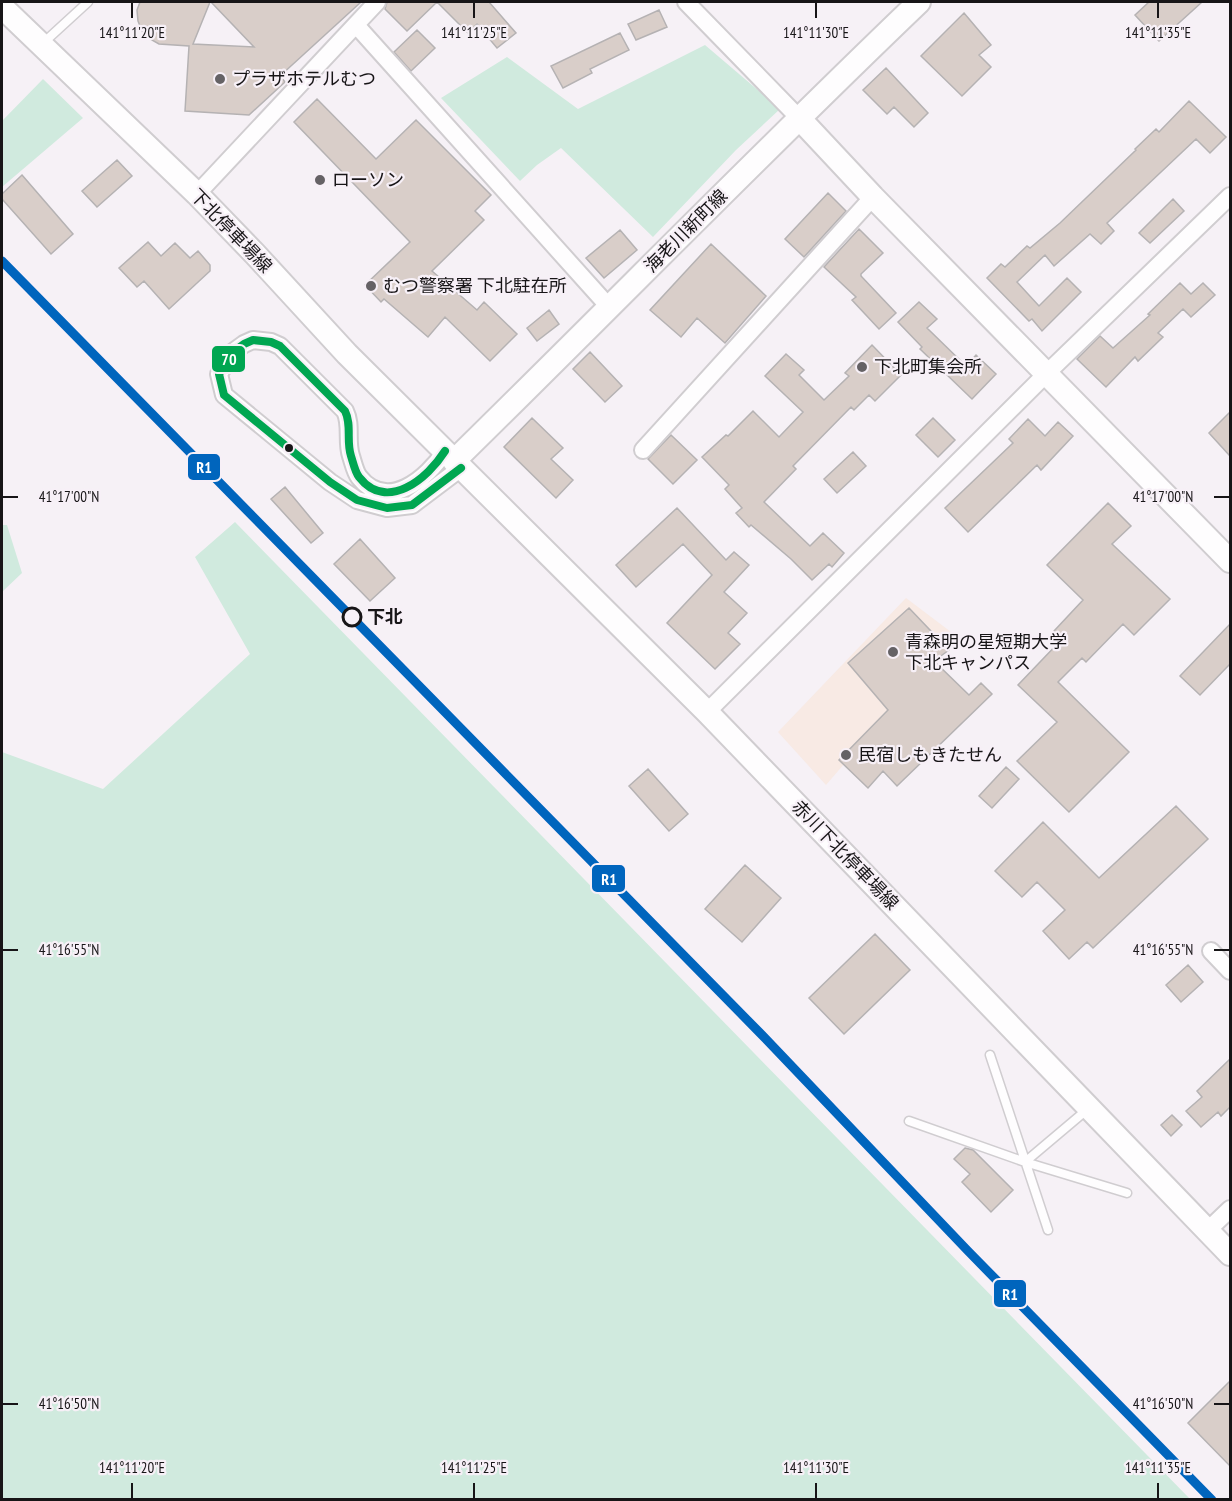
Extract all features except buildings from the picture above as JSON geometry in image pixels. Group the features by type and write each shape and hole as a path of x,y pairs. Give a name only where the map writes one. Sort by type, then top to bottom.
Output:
{"main road":[{"name":"海老川新町線","path":"454,460 919,2"},
{"name":"下北停車場線","path":"2,8 197,194 347,354 454,460"},
{"path":"799,118 873,197 1230,561"},
{"name":"赤川下北停車場線","path":"454,460 707,712 1230,1254"}],"street":[{"path":"197,194 377,2"},
{"path":"686,2 799,118"},
{"path":"356,25 610,308"},
{"path":"707,712 1046,374 1230,196"},
{"path":"643,450 873,197"},
{"path":"260,340 280,346 345,411 349,420 349,452 358,476 381,492 393,492 411,486 434,468 454,460 412,506 387,508 357,500 330,482 225,394 219,374 233,352 244,344 260,340"},
{"path":"1211,951 1230,970"},
{"path":"1207,1231 1230,1209"}],"lane":[{"path":"41,45 88,2"},
{"path":"990,1055 1048,1230"},
{"path":"1025,1162 1089,1108"},
{"path":"909,1121 1025,1162 1127,1193"}],"shaded area":[{"path":"906,598 955,635 826,785 778,732"}],"green space":[{"path":"705,45 780,109 736,150 653,237 561,148 537,165 520,181 441,98 507,57 578,109"},
{"path":"43,79 83,118 2,187 2,121"},
{"path":"235,522 1190,1499 2,1499 2,752 103,789 250,654 195,557"},
{"path":"2,525 7,525 22,573 2,592"}],"transit line":[{"name":"R1","path":"2,261 762,1035 968,1251 1212,1500"},
{"name":"70","path":"445,451 418,481 394,492 382,492 370,487 356,472 350,450 345,411 280,346 271,342 253,340 244,344 233,352 219,374 224,395 330,482 357,500 387,508 412,505 461,468"}],"place":[{"name":"プラザホテルむつ","path":"220,79"},
{"name":"ローソン","path":"320,180"},
{"name":"むつ警察署 下北駐在所","path":"371,286"},
{"name":"下北町集会所","path":"862,367"},
{"name":"下北","path":"352,617"},
{"name":"青森明の星短期大学 下北キャンパス","path":"893,652"},
{"name":"民宿しもきたせん","path":"846,755"}]}
